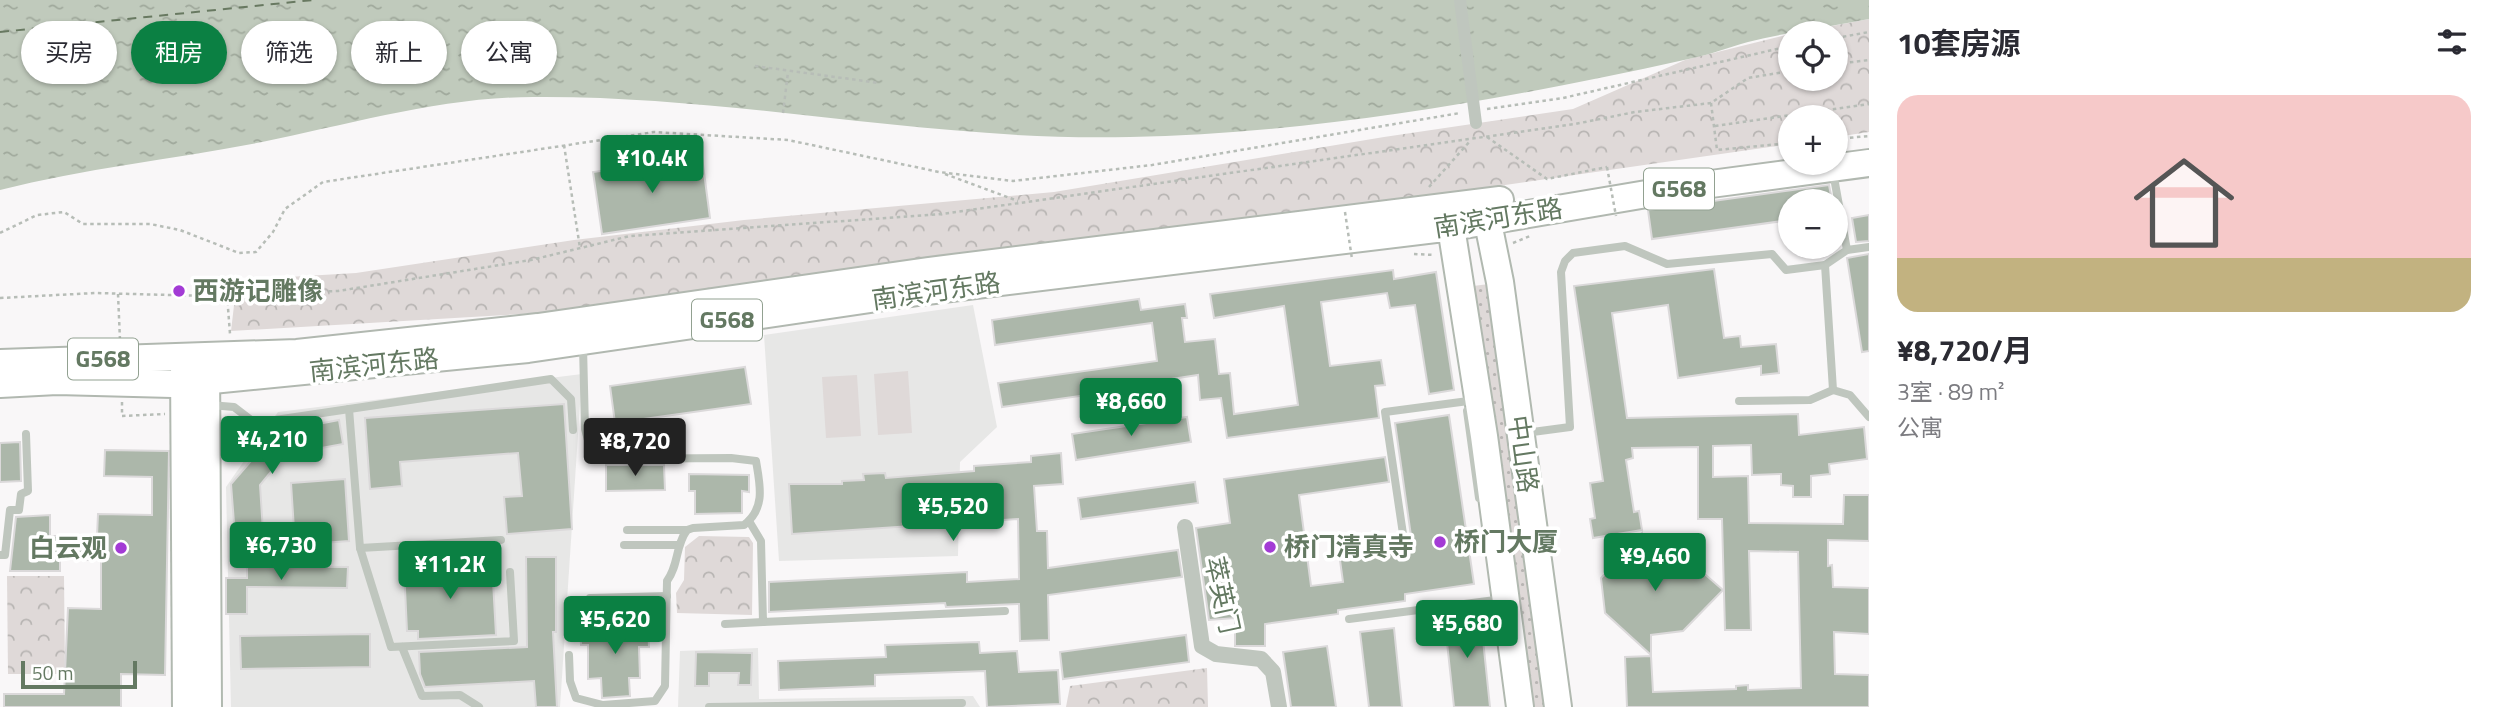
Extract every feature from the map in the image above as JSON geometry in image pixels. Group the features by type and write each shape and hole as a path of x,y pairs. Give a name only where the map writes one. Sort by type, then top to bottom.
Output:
{"main road":[{"name":"南滨河东路","path":"1848,156 1869,148"},
{"name":"南滨河东路","path":"0,384 191,373 583,341 1450,217 1778,161"},
{"name":"南滨河东路","path":"1848,162 1869,163"},
{"name":"南滨河东路","path":"1487,211 1688,187 1778,171"},
{"name":"中山路","path":"1487,211 1558,707"},
{"name":"南滨河东路","path":"0,363 191,373 297,353 538,327 928,271 1450,217"},
{"name":"中山路","path":"1450,217 1457,256 1496,600 1520,707"},
{"path":"191,373 195,707"},
{"path":"176,707 175,442 191,373"},
{"path":"191,373 208,707"},
{"path":"186,707 191,445"}],"street":[{"path":"1460,0 1473,118"},
{"name":"萃英门","path":"1185,527 1202,646 1216,654 1261,659 1273,672 1279,707"}],"lane":[{"path":"1520,434 1570,427 1561,272 1565,261 1573,253 1625,246 1667,264 1772,254 1786,270 1825,265 1834,259"},
{"path":"1848,250 1869,247"},
{"path":"1825,265 1833,390"},
{"path":"583,341 584,429 593,459 731,457 756,461 761,488 758,511 744,525 687,530 628,530"},
{"path":"191,373 255,424 551,379 571,399 573,430"},
{"path":"1739,401 1810,400 1833,390 1850,395 1869,417"},
{"path":"1403,534 1385,412 1472,400 1480,507"},
{"path":"349,409 360,548 391,647 514,641 510,572"},
{"path":"0,555 5,555 10,510 19,510 21,495 28,491 26,435"},
{"path":"749,521 761,541 763,622"},
{"path":"569,655 570,681 576,698 603,705 655,701 665,686 667,581 675,570 679,545 687,530"},
{"path":"360,548 501,540"},
{"path":"624,545 679,545"},
{"path":"590,598 667,596"},
{"path":"1349,619 1496,600"},
{"path":"725,624 1005,611"},
{"path":"402,647 422,696 460,695 479,707"},
{"path":"709,707 962,703"}],"path":[{"path":"1848,36 1869,32"},
{"path":"1483,110 1563,98 1778,49"},
{"path":"1848,63 1869,60"},
{"path":"755,66 879,83"},
{"path":"783,113 788,72"},
{"path":"0,298 95,292 207,296 338,291 531,260 630,236 942,214 1472,140 1711,103 1748,78 1778,73"},
{"path":"1711,103 1717,150 1778,144"},
{"path":"1715,126 1869,104"},
{"path":"1473,118 1487,137 1546,179 1607,167 1616,216"},
{"path":"1429,188 1472,140 1473,118"},
{"path":"0,233 37,215 64,212 83,224 150,224 180,230 239,253 256,252 273,232 285,209 323,182 654,132 712,133 788,140 939,172 1013,180 1127,168 1473,118"},
{"path":"1848,138 1869,135"},
{"path":"564,145 580,248"},
{"path":"939,172 1021,202"},
{"path":"1345,212 1352,259"},
{"path":"1409,253 1457,256"}],"shaded area":[{"path":"973,305 997,427 960,462 958,556 779,561 764,335"},
{"path":"582,374 560,707 231,707 226,487 278,412"},
{"path":"758,648 759,699 973,696 980,707 678,707 680,651"}],"green space":[{"path":"1869,19 1869,132 1848,135 1848,105 1778,105 1778,146 608,309 231,331 237,280 356,273 574,240 744,220 1054,192 1384,137 1573,109 1685,60 1778,37 1778,91 1848,91 1848,23"},
{"path":"1489,284 1545,707 1529,707 1473,286"},
{"path":"908,371 912,433 878,435 874,374"},
{"path":"857,375 861,436 826,438 822,377"},
{"path":"699,536 749,537 753,543 752,615 677,613 676,593 684,580 685,547"},
{"path":"7,576 64,576 65,674 8,674"},
{"path":"1207,668 1208,707 1066,707 1070,686"}],"water":[{"path":"0,0 1869,0 1869,19 1848,23 1778,21 1778,35 1692,58 1478,101 1270,129 1130,137 1055,137 980,133 683,103 608,98 499,98 431,106 262,142 0,190"}],"building":[{"path":"702,157 710,218 602,234 593,172"},
{"path":"1829,185 1830,189 1800,189"},
{"path":"1778,192 1778,222 1652,239 1648,210"},
{"path":"1869,215 1869,241 1856,242 1852,218"},
{"path":"1869,254 1869,351 1862,352 1848,258"},
{"path":"1714,269 1724,338 1740,336 1741,347 1776,344 1779,373 1761,375 1761,366 1678,378 1668,305 1612,313 1627,418 1798,414 1799,435 1864,427 1867,459 1829,464 1830,474 1811,476 1811,497 1793,497 1793,486 1781,485 1781,474 1752,475 1751,445 1713,446 1713,477 1748,476 1749,523 1843,524 1844,495 1869,495 1869,541 1828,540 1828,566 1832,565 1833,587 1869,588 1869,634 1834,632 1835,674 1869,675 1869,707 1627,707 1625,657 1651,656 1653,692 1736,689 1736,686 1748,685 1748,690 1801,688 1798,552 1749,551 1751,630 1725,630 1722,519 1698,519 1698,447 1632,448 1633,458 1626,460 1634,512 1639,511 1642,530 1593,538 1590,519 1595,518 1590,483 1603,481 1574,286"},
{"path":"1393,270 1394,279 1436,272 1454,390 1429,394 1415,305 1390,308 1387,293 1321,302 1330,366 1381,360 1385,385 1375,386 1379,418 1227,438 1221,398 1200,400 1198,375 1158,381 1158,385 1002,407 998,383 1157,361 1152,323 995,345 992,320 1139,299 1141,310 1185,304 1187,318 1182,318 1185,342 1215,339 1219,374 1230,373 1234,414 1298,405 1284,306 1214,318 1210,294"},
{"path":"745,367 751,404 615,423 610,386"},
{"path":"564,404 572,529 507,534 504,497 522,496 518,453 400,462 402,486 370,489 365,418"},
{"path":"1449,415 1474,584 1405,594 1405,601 1338,610 1338,614 1265,624 1265,646 1235,646 1235,618 1209,620 1196,528 1230,523 1224,479 1385,457 1389,482 1299,495 1311,586 1343,582 1339,553 1412,543 1395,423"},
{"path":"1187,417 1191,442 1076,460 1072,434"},
{"path":"339,420 343,444 289,454 288,451 260,485 264,547 236,549 231,484 276,432"},
{"path":"20,442 21,481 0,482 0,443"},
{"name":"白云观","path":"105,450 169,451 165,675 121,674 121,707 4,707 4,694 64,694 68,608 101,609 101,560 60,560 60,571 10,571 16,517 50,515 50,536 97,536 98,514 152,515 152,477 104,476"},
{"path":"1061,453 1063,484 1034,486 1037,531 1047,531 1048,568 1178,550 1182,577 1048,595 1049,640 1020,641 1019,604 946,607 945,603 769,612 769,582 967,572 967,582 1019,579 1018,519 792,534 789,484 842,484 842,481 864,480 863,474 885,473 886,478 974,471 974,466 1031,462 1031,456"},
{"path":"606,465 664,465 665,490 606,491"},
{"path":"689,474 749,475 749,492 742,491 742,513 695,514 695,491 689,491"},
{"path":"345,479 349,541 295,545 291,483"},
{"path":"1195,482 1198,503 1081,519 1078,498"},
{"path":"1642,533 1645,552 1676,549 1723,590 1683,631 1651,635 1651,655 1605,613 1601,578"},
{"path":"526,557 556,557 556,632 553,632 557,707 536,707 534,681 425,687 420,674 419,652 527,647"},
{"path":"492,563 496,635 418,639 418,631 407,631 404,568"},
{"path":"247,566 348,567 347,588 247,587 247,614 226,614 226,578 247,578"},
{"path":"1480,611 1490,707 1454,707 1444,615"},
{"path":"648,625 649,647 639,647 640,678 629,678 630,696 602,698 601,678 588,679 588,645 581,645 580,627"},
{"path":"1394,628 1402,707 1369,707 1360,632"},
{"path":"370,634 370,667 241,669 240,636"},
{"path":"1186,635 1189,662 1063,679 1060,652"},
{"path":"979,642 980,653 1017,651 1019,672 1058,670 1060,704 987,707 985,671 875,675 875,686 779,690 778,661 886,657 885,645"},
{"path":"1327,646 1336,707 1291,707 1283,652"},
{"path":"696,652 752,653 751,685 738,685 739,673 709,673 709,686 695,686"}],"ferry route":[{"path":"0,32 313,0"}],"place":[{"name":"西游记雕像","path":"179,291"},
{"name":"桥门大厦","path":"1440,542"},
{"name":"桥门清真寺","path":"1270,547"},
{"name":"白云观","path":"121,548"}]}
